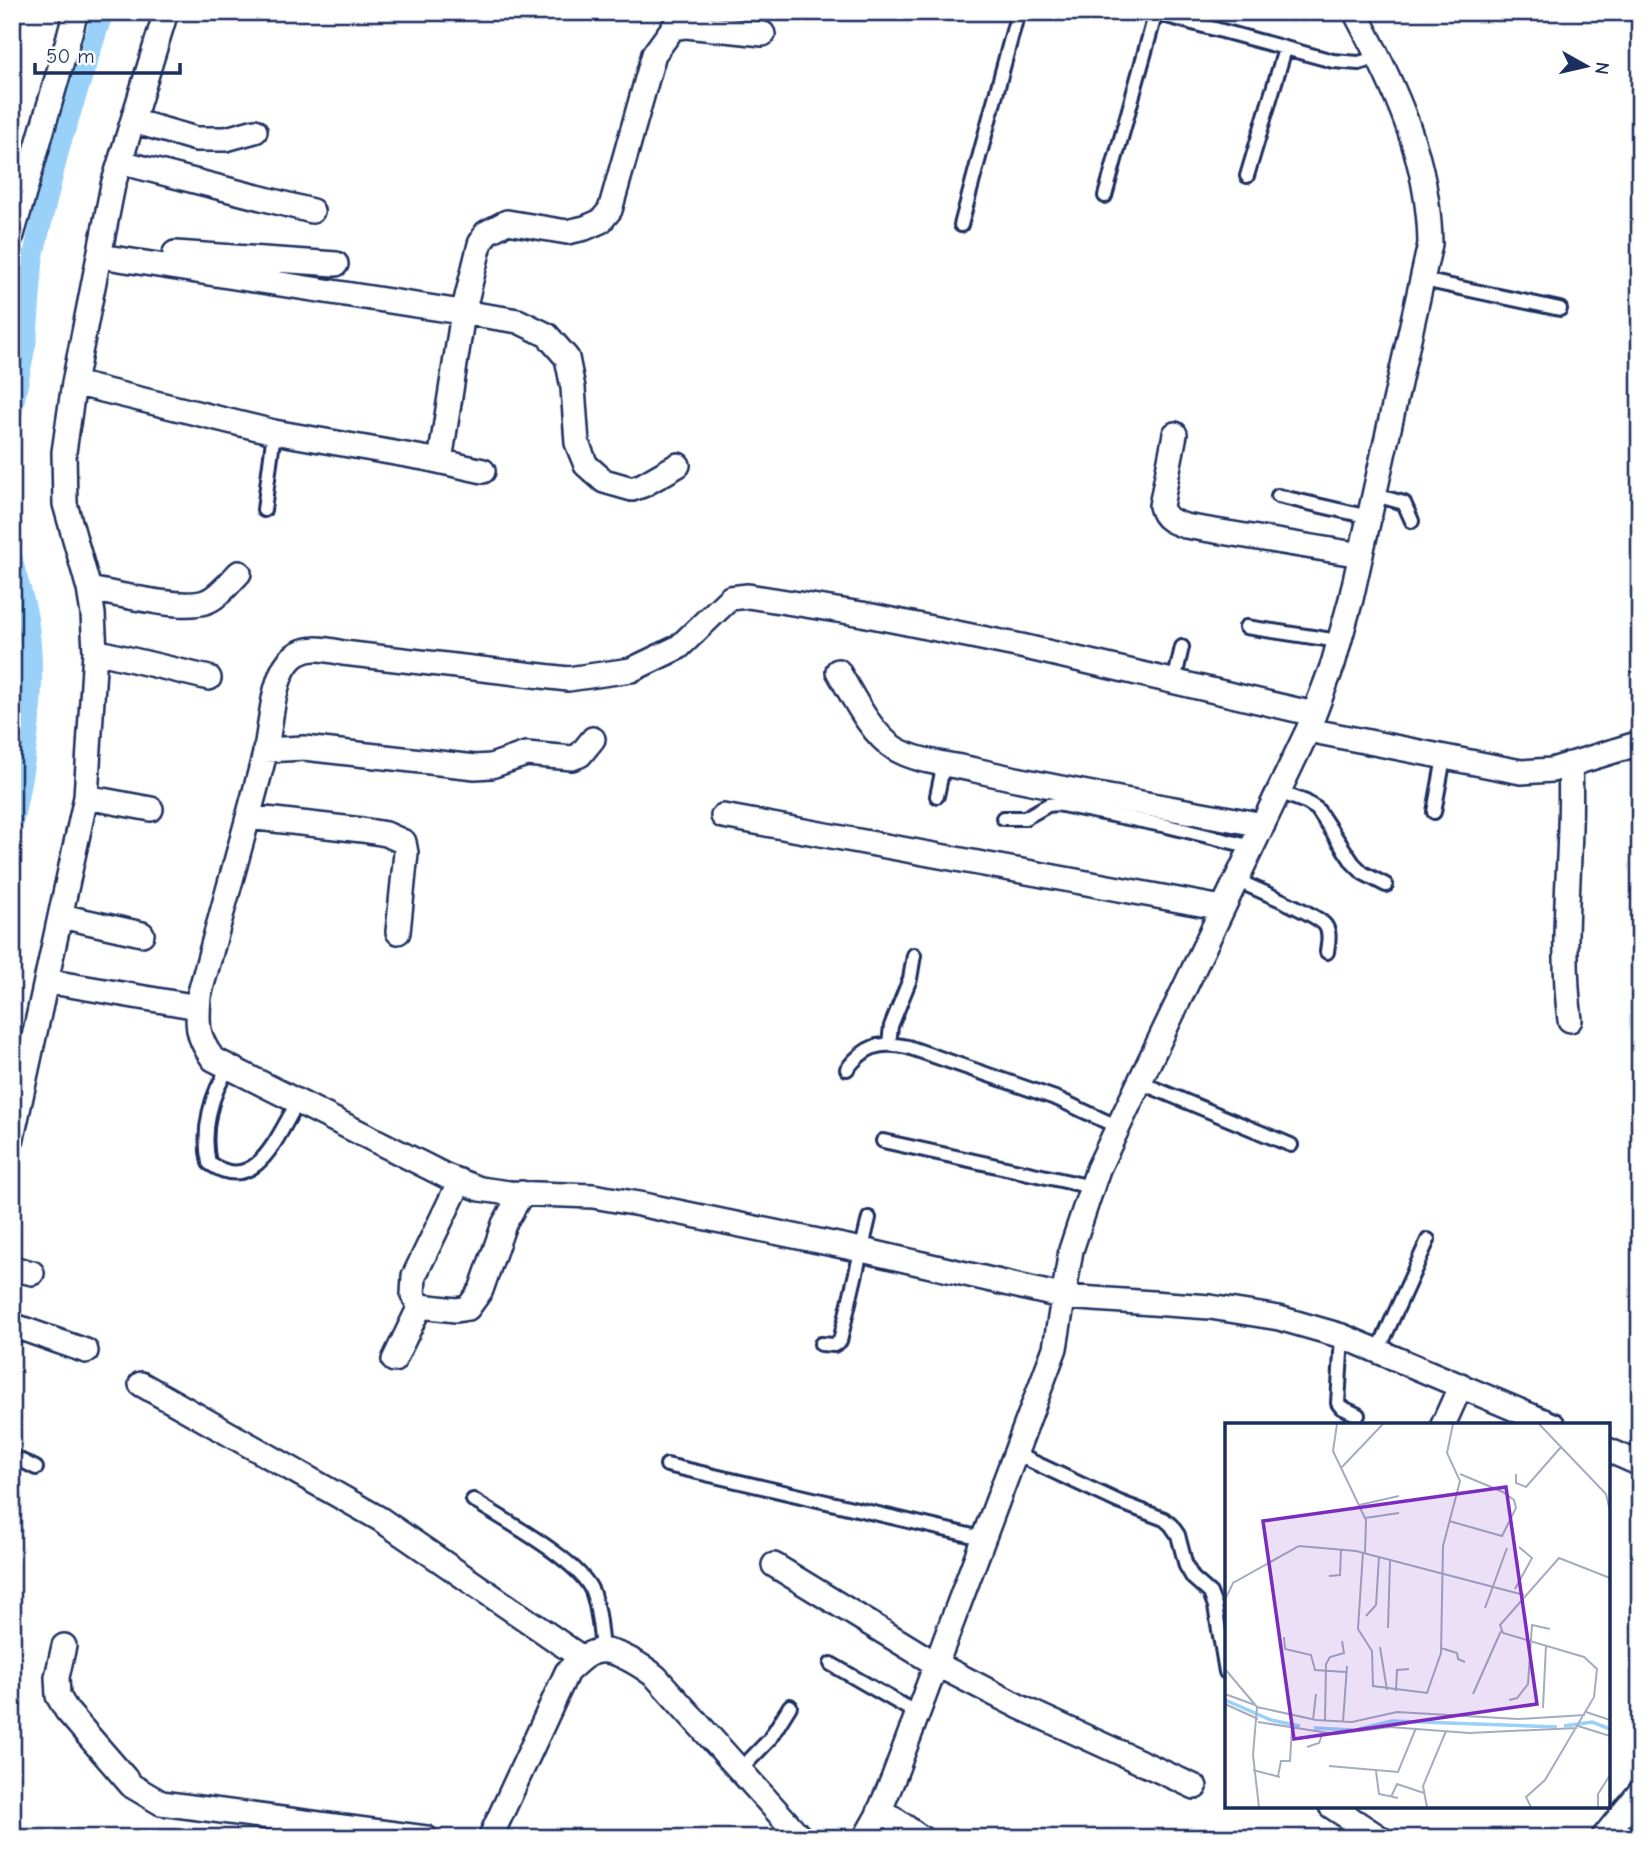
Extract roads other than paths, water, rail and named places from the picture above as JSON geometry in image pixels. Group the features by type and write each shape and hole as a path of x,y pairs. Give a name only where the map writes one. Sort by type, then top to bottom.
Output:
{"street":[{"path":"13,227 76,12"},
{"path":"12,1138 86,797 95,652 89,589 65,504 64,452 74,383 110,257 113,185 166,12"},
{"path":"864,1838 880,1809 918,1714 1055,1348 1071,1250 1092,1187 1139,1082 1311,722 1339,641 1361,555 1430,244 1430,214 1424,175 1412,134 1378,57 1354,12"},
{"path":"440,461 463,313 480,244 486,233 507,222 567,232 601,221 610,210 654,54 673,28 686,26 763,34"},
{"path":"133,121 196,139 226,139 255,131"},
{"path":"120,162 312,211"},
{"path":"110,257 141,250 336,264"},
{"path":"110,257 518,321 547,335 567,358 573,388 578,443 586,465 604,481 632,489 678,465"},
{"path":"74,383 274,432 482,471"},
{"path":"1175,433 1161,506 1163,514 1170,520 1185,526 1361,555"},
{"path":"89,589 183,604 204,603 212,599 239,573"},
{"path":"1548,1423 1342,1336 1279,1318 1210,1307 1065,1297 862,1250 593,1196 480,1188 460,1181 213,1059 201,1042 197,1022 199,996 248,817 280,677 289,660 304,650 320,648 568,679 631,670 679,647 730,598 748,596 862,614 1021,646 1174,682 1444,758 1521,772 1552,770 1640,743"},
{"path":"95,652 209,678"},
{"path":"838,671 863,713 884,740 912,755 1004,777 1263,825"},
{"path":"265,750 304,748 475,767 491,766 526,754 572,758 580,755 593,740"},
{"path":"1570,764 1571,848 1565,950 1570,1020"},
{"path":"86,797 151,809"},
{"path":"723,816 1222,908"},
{"path":"248,817 374,832 404,842 398,932"},
{"path":"61,916 142,934"},
{"path":"46,981 198,1007"},
{"path":"420,1306 414,1295 414,1276 460,1181"},
{"path":"420,1306 456,1310 468,1308 481,1290 504,1224 522,1193"},
{"path":"394,1360 420,1306"},
{"path":"12,1325 86,1351"},
{"path":"141,1384 380,1519 592,1654 630,1660 656,1677 802,1838"},
{"path":"1444,1423 1461,1385"},
{"path":"1610,1451 1640,1464"},
{"path":"774,1565 936,1664 1020,1707 1195,1787"},
{"path":"64,1646 57,1677 58,1696 66,1711 132,1786 161,1803 426,1838"},
{"path":"491,1838 567,1672 592,1654"},
{"path":"1603,1838 1640,1792"},
{"path":"1333,1808 1349,1829 1380,1838"},
{"path":"880,1809 920,1838"}],"lane":[{"path":"961,225 1018,12"},
{"path":"1105,196 1154,13 1345,64 1378,57"},
{"path":"1247,176 1285,49"},
{"path":"1423,280 1560,309"},
{"path":"264,510 274,432"},
{"path":"1278,496 1372,506 1404,503 1412,521"},
{"path":"1246,627 1339,641"},
{"path":"1174,682 1182,647"},
{"path":"1434,812 1444,758"},
{"path":"937,796 944,763"},
{"path":"1279,792 1317,809 1353,863 1363,873 1386,885"},
{"path":"1003,818 1025,818 1048,805 1057,804 1167,826 1252,847"},
{"path":"1236,880 1324,923 1329,935 1327,952"},
{"path":"889,1044 891,1026 910,979 914,955"},
{"path":"847,1069 865,1049 889,1044 908,1047 1058,1099 1118,1127"},
{"path":"230,1067 220,1080 205,1145 209,1163 218,1169 233,1173 247,1172 259,1165 298,1102"},
{"path":"1139,1082 1291,1145"},
{"path":"883,1141 1092,1187"},
{"path":"821,1344 837,1345 840,1341 869,1218"},
{"path":"1378,1351 1428,1240"},
{"path":"1342,1336 1338,1403 1358,1415"},
{"path":"1016,1454 1119,1502 1164,1519 1171,1525 1178,1535 1186,1566 1193,1578 1210,1594 1225,1666"},
{"path":"12,1456 36,1468"},
{"path":"667,1465 982,1538"},
{"path":"473,1500 552,1550 592,1589 598,1617 592,1654"},
{"path":"831,1664 918,1714"},
{"path":"740,1770 769,1740 790,1706"}],"waterway":[{"path":"12,411 27,337 33,257 60,145 103,12"},
{"path":"12,558 27,616 32,668 26,748 12,826"}]}
